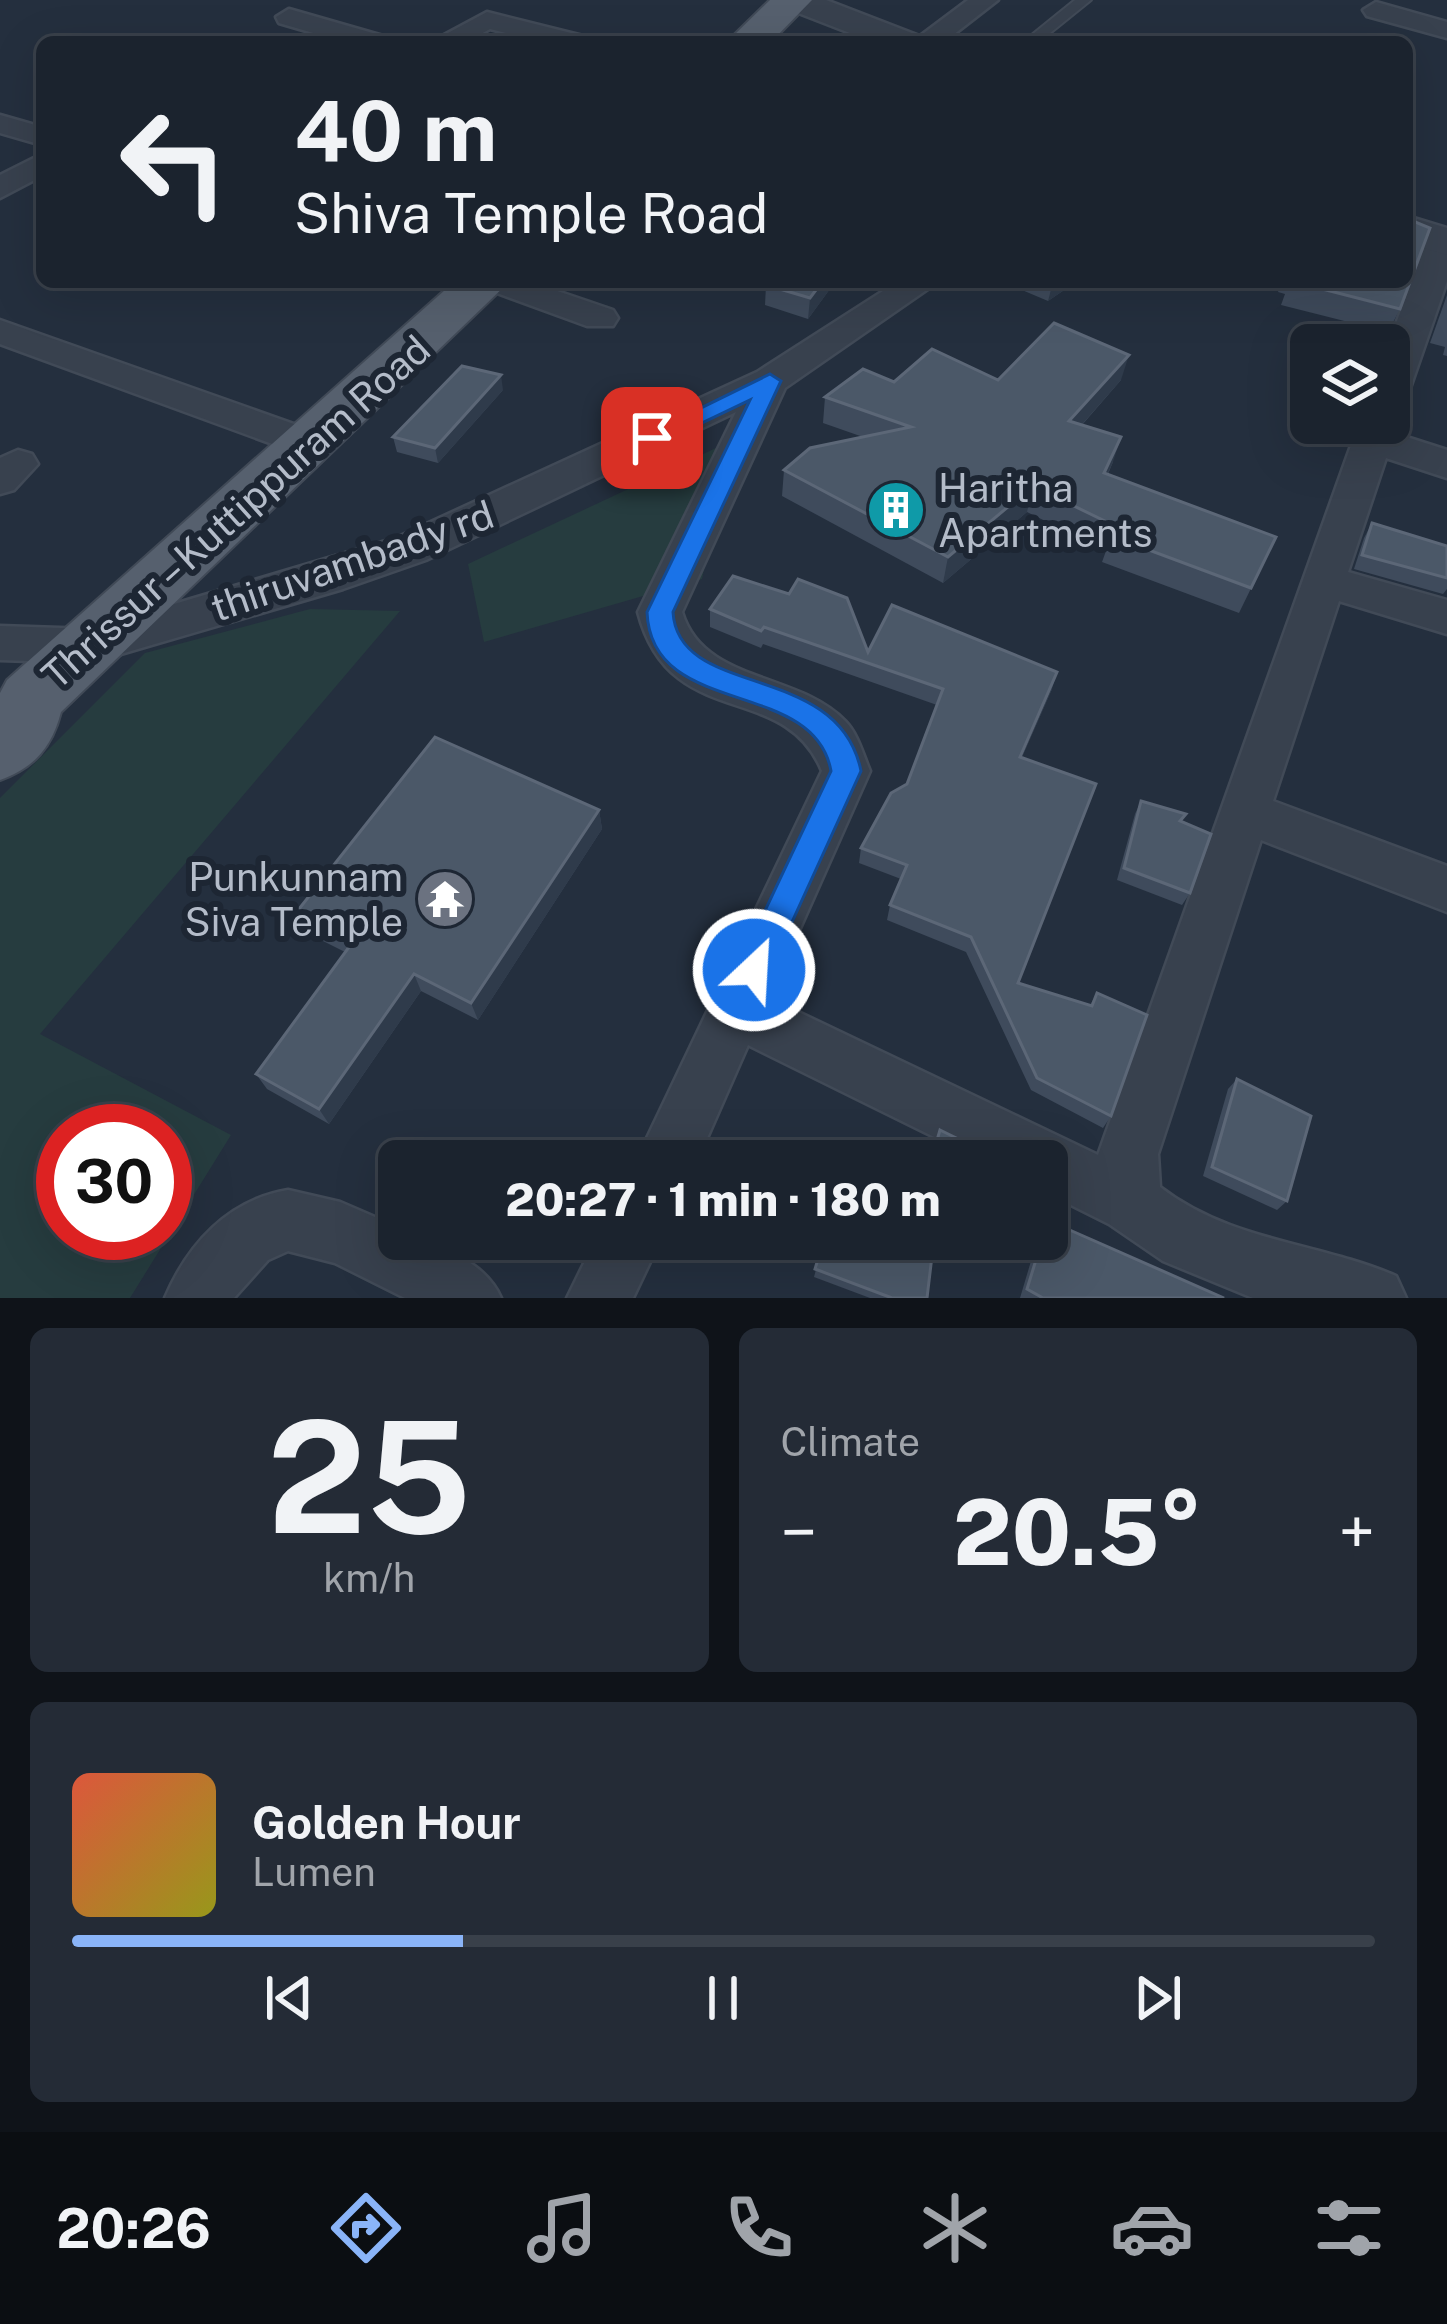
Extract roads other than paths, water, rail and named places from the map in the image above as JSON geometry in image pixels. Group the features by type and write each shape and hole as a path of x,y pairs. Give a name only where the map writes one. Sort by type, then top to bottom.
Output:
{"main road":[{"path":"754,36 794,0"},
{"name":"Thrissur – Kuttippuram Road","path":"8,700 90,646 478,288"}],"street":[{"path":"794,0 888,36"},
{"path":"934,36 985,0"},
{"path":"455,36 497,10 559,36"},
{"path":"1374,12 1447,30"},
{"path":"290,17 354,36"},
{"path":"0,124 36,134"},
{"path":"0,188 36,167"},
{"path":"1408,324 1433,237"},
{"path":"515,288 600,318"},
{"name":"thiruvambady rd","path":"90,646 412,549 770,381 912,288"},
{"path":"0,331 311,444"},
{"path":"676,1140 846,771 841,745 815,717 685,664 661,637 660,612 770,381"},
{"path":"1410,439 1447,464"},
{"path":"1131,1202 1128,1154 1371,444"},
{"path":"1322,580 1447,617"},
{"path":"1243,811 1447,889"},
{"path":"735,1010 1131,1202 1162,1230 1237,1262 1374,1298"},
{"path":"197,1298 221,1260 272,1222 320,1225 470,1298"},
{"path":"598,1298 619,1260"}],"lane":[{"path":"1038,36 1084,0"}],"place":[{"name":"Haritha Apartments","path":"896,510"},
{"name":"Punkunnam Siva Temple","path":"445,899"}]}
